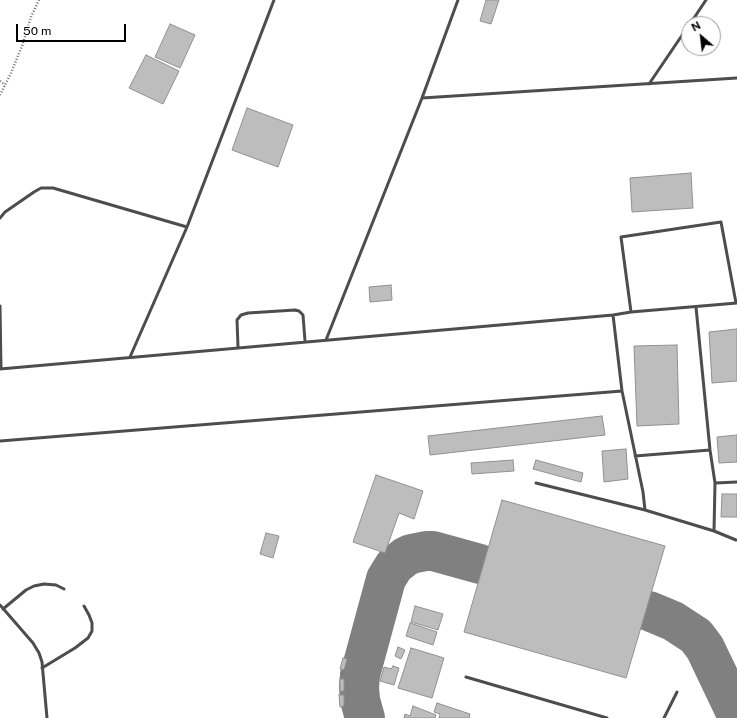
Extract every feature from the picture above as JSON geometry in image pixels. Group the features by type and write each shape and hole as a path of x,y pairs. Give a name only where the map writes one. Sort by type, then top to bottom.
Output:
{"lane":[{"path":"130,357 187,227 274,0"},
{"path":"326,340 422,98 458,0"},
{"path":"695,16 706,0"},
{"path":"649,84 681,36"},
{"path":"422,98 737,78"},
{"path":"0,218 5,212 41,188 53,188 187,227"},
{"path":"0,306 1,369 736,303 721,222 621,237 631,312"},
{"path":"696,307 710,450 715,483 714,531"},
{"path":"238,347 237,320 241,315 248,313 300,311 303,315 305,341"},
{"path":"613,315 622,391 643,492 645,510"},
{"path":"0,441 622,391"},
{"path":"635,456 710,450"},
{"path":"715,483 737,482"},
{"path":"536,483 645,510 714,531 736,540"},
{"path":"3,609 26,590 34,586 44,584 56,585 64,589"},
{"path":"0,605 33,643 39,653 47,718"},
{"path":"42,668 75,648 88,638 92,631 92,623 84,606"},
{"path":"466,677 607,718"},
{"path":"664,718 677,692"}],"path":[{"path":"0,95 19,53 31,17 39,0"},
{"path":"0,81 5,85"}],"building":[{"path":"486,0 499,0 491,24 480,21"},
{"path":"170,24 195,35 180,68 155,57"},
{"path":"146,55 179,71 163,104 129,88"},
{"path":"247,108 293,125 278,167 232,150"},
{"path":"691,173 693,208 632,212 630,178"},
{"path":"391,285 392,300 370,302 369,287"},
{"path":"737,329 737,381 712,383 709,332"},
{"path":"677,345 679,424 637,426 634,346"},
{"path":"602,416 605,435 430,455 428,436"},
{"path":"737,435 737,462 719,463 717,437"},
{"path":"626,449 628,479 604,482 602,451"},
{"path":"513,460 514,471 472,474 471,463"},
{"path":"536,460 583,473 581,482 533,469"},
{"path":"376,475 423,491 414,519 399,513 385,553 353,542"},
{"path":"722,494 737,494 737,517 721,517"},
{"path":"502,500 665,546 626,678 464,632"},
{"path":"266,533 279,536 273,558 260,554"},
{"path":"415,606 443,614 438,630 411,622"},
{"path":"410,623 437,632 433,645 406,636"},
{"path":"398,647 405,650 401,659 395,656"},
{"path":"411,648 444,658 432,698 398,688"},
{"path":"343,658 347,659 344,670 340,669"},
{"path":"393,666 399,668 394,685 380,681 384,667 391,669"},
{"path":"340,679 344,679 344,691 340,691"},
{"path":"339,695 344,695 344,706 340,707"},
{"path":"437,703 470,714 469,718 439,718 440,714 434,712"},
{"path":"413,706 436,715 435,718 404,718 405,714 410,716"}],"taxiway":[{"path":"365,718 360,700 360,675 386,579 394,566 411,554 426,551 433,551 480,564"},
{"path":"649,611 673,621 696,636 705,648 737,715"}]}
